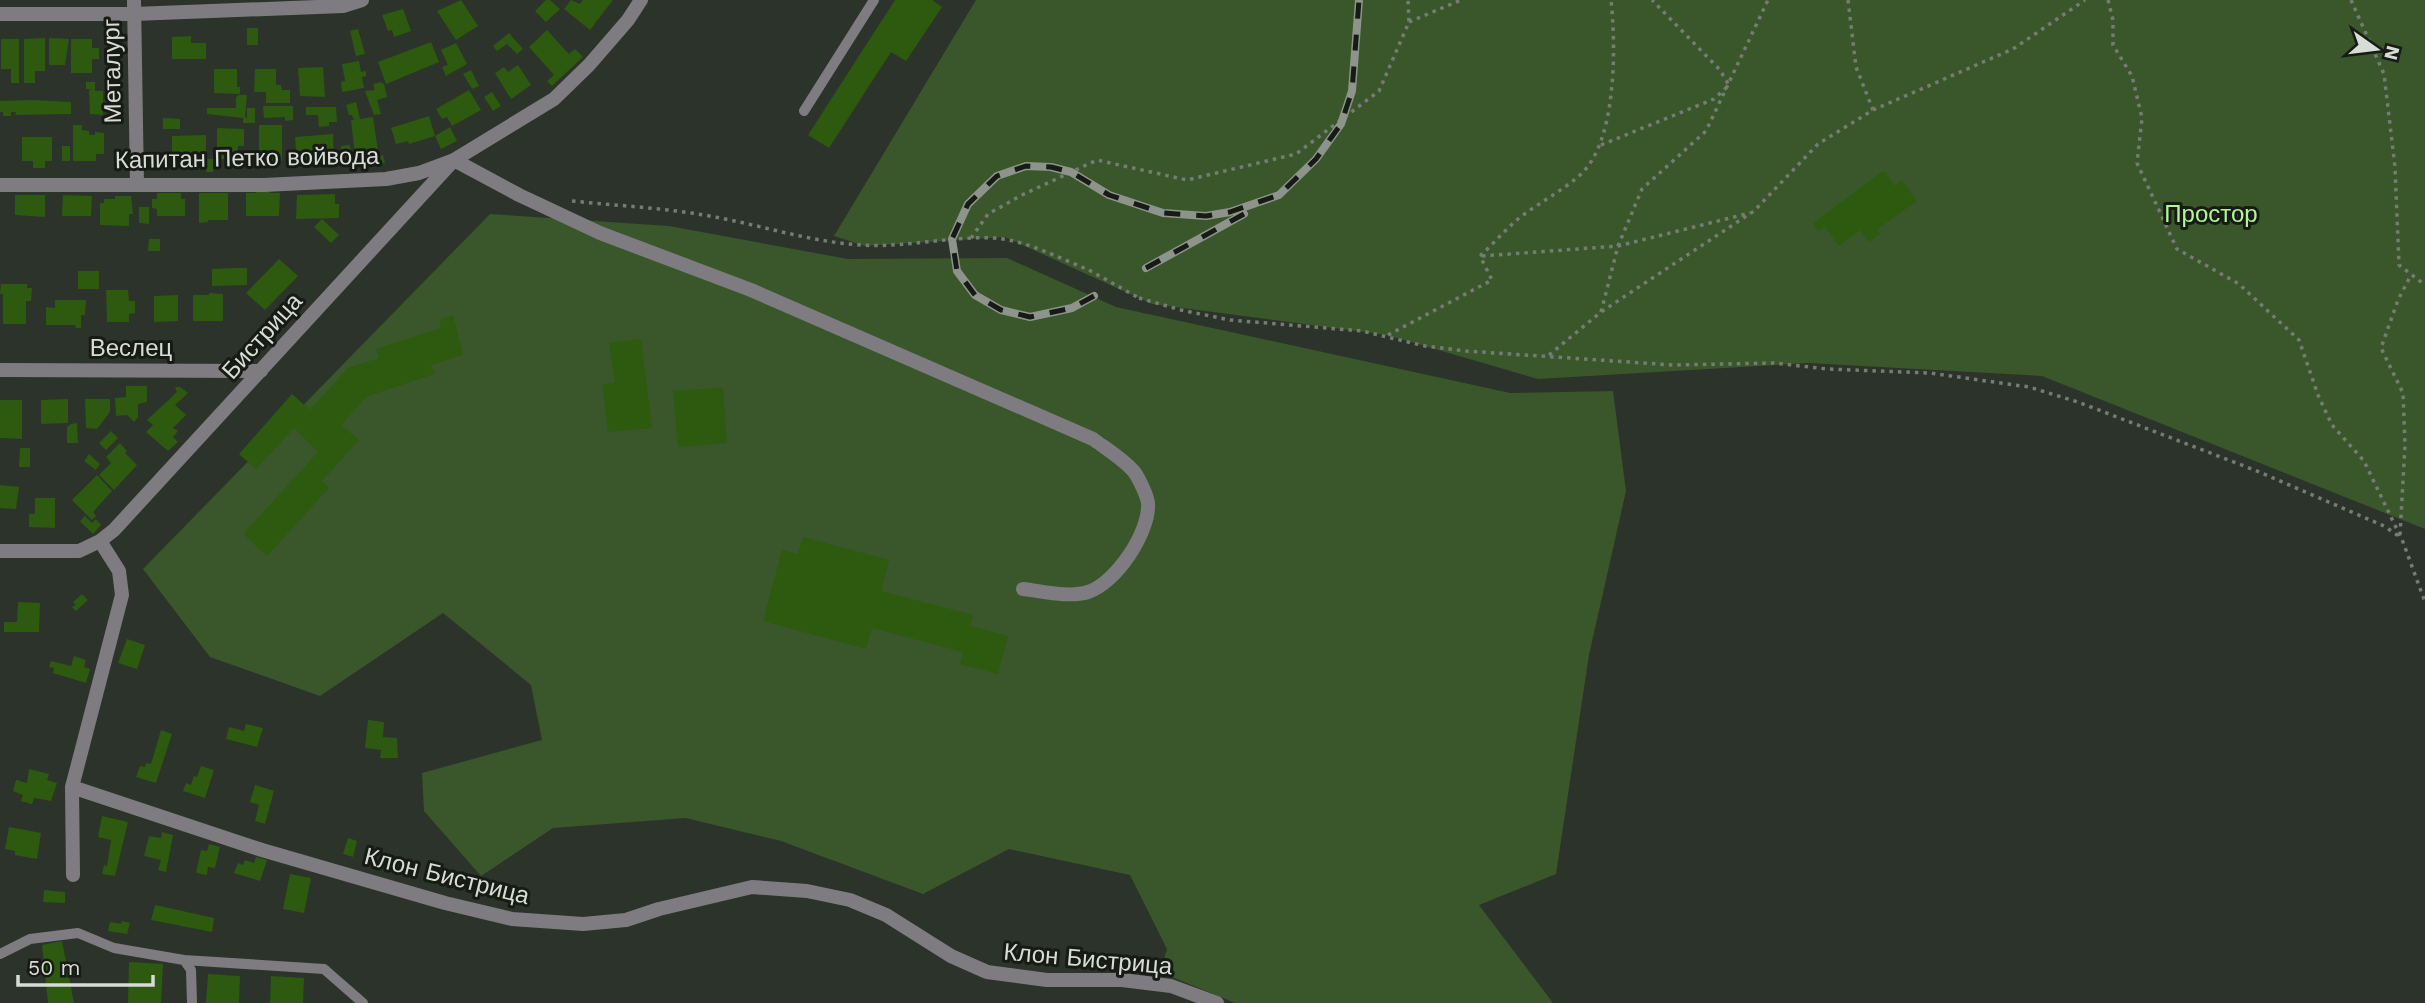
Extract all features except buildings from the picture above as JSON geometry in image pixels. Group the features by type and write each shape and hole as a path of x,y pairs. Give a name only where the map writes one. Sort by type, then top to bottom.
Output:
{"street":[{"path":"0,14 134,7 343,3 362,0"},
{"name":"Капитан Петко войвода","path":"0,185 264,185 386,179 419,173 454,160 554,99 589,65 628,20 641,0"},
{"name":"Металург","path":"134,7 136,184"},
{"path":"454,160 519,195 600,233 751,290 1093,439 1135,473 1148,502 1143,532 1130,555 1109,579 1088,592 1068,594 1023,589"},
{"name":"Бистрица","path":"0,551 79,551 100,541 123,520 454,160"},
{"name":"Веслец","path":"0,370 261,371"},
{"path":"74,875 72,787 122,595 119,571 100,541"},
{"name":"Клон Бистрица","path":"72,787 262,850 444,903 512,919 583,924 626,920 659,909 752,887 807,891 850,900 886,915 951,956 988,972 1047,980 1122,980 1171,986 1217,1003"}],"lane":[{"path":"804,111 874,0"},
{"path":"0,954 30,939 78,933 114,948 184,960 324,970 363,1003"},
{"path":"184,960 191,970 192,1003"}],"path":[{"path":"971,238 988,214 1097,160 1187,180 1296,154 1379,91 1409,22 1408,0"},
{"path":"1409,22 1461,0"},
{"path":"1480,256 1518,219 1582,174 1601,145 1612,84 1611,0"},
{"path":"1652,0 1720,70 1729,85"},
{"path":"1601,312 1618,246 1642,189 1706,131 1768,0"},
{"path":"1848,0 1856,67 1873,110"},
{"path":"1549,355 1601,312 1754,211 1818,144 1873,110 2012,49 2085,0"},
{"path":"2108,0 2113,20 2113,46 2132,76 2142,118 2137,163 2177,249 2239,284 2299,340 2318,395 2332,425 2364,461 2400,537 2425,602"},
{"path":"2351,0 2384,74 2395,167 2399,265 2425,285"},
{"path":"1601,145 1714,99 1729,85"},
{"path":"572,201 714,216 814,239 864,246 996,238 1015,242 1089,270 1139,298 1230,320 1350,330 1387,335 1438,348 1649,364 1774,363 1827,369 1930,373 2029,387 2078,402 2257,471 2384,526 2400,537"},
{"path":"1480,256 1618,246 1754,211"},
{"path":"1387,335 1492,280 1480,256"},
{"path":"2400,537 2405,445 2403,393 2381,348 2398,300 2411,275"}],"green space":[{"name":"Простор","path":"976,0 2425,0 2425,529 2042,376 1808,363 1538,379 1387,335 1152,304 1005,237 865,246 834,236"},
{"path":"490,214 669,226 848,259 1007,258 1116,307 1510,393 1613,391 1626,491 1589,655 1556,874 1479,905 1553,1003 1235,1003 1160,972 1167,949 1130,875 1009,849 923,894 781,841 686,818 553,828 481,876 424,811 422,773 542,740 531,685 443,613 320,696 210,657 143,569"}],"railway":[{"path":"1094,296 1072,308 1030,317 1001,310 975,295 957,271 952,239 968,204 997,176 1026,166 1051,167 1071,172 1109,195 1163,213 1206,216 1230,212 1279,195 1316,159 1341,124 1352,91 1359,0"},
{"path":"1146,268 1244,214"}]}
